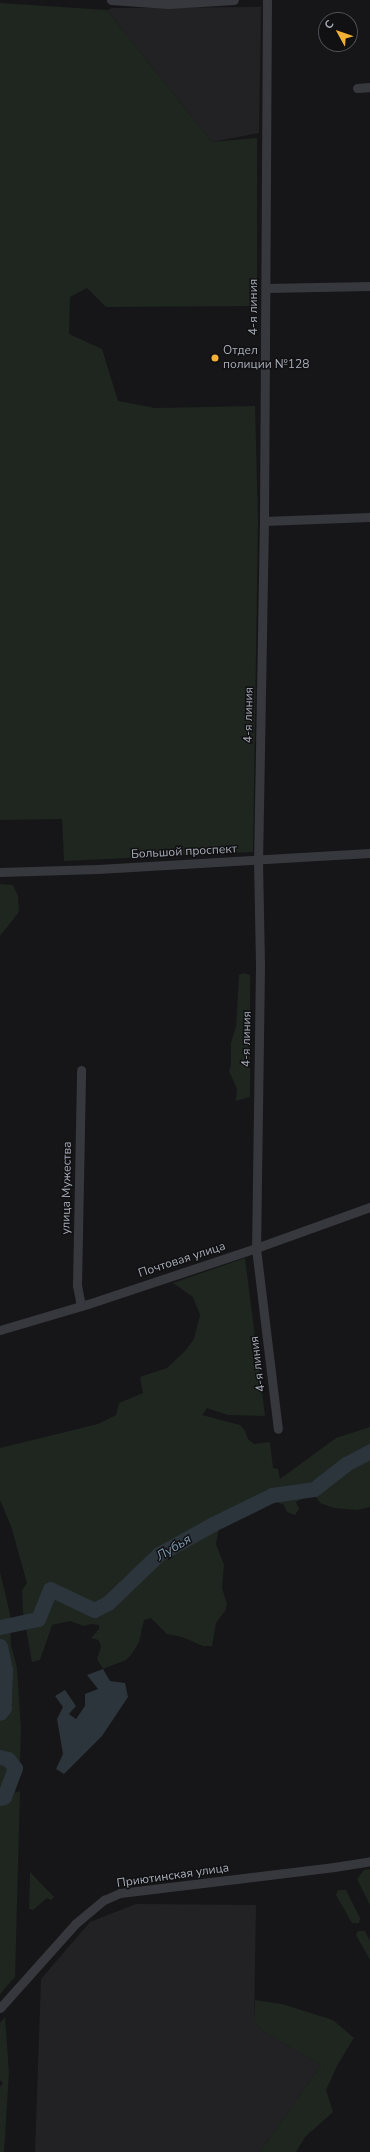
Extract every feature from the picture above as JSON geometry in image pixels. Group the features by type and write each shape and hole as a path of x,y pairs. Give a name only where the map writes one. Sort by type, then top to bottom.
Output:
{"street":[{"path":"111,0 168,4 234,0"},
{"name":"4-я линия","path":"267,0 264,521 258,860 260,967 256,1248 278,1429"},
{"path":"357,88 370,88"},
{"path":"266,288 370,286"},
{"path":"264,521 370,517"},
{"name":"Большой проспект","path":"0,872 98,869 370,853"},
{"name":"улица Мужества","path":"81,1306 77,1284 82,1070"},
{"name":"Почтовая улица","path":"0,1330 81,1306 256,1248 370,1207"},
{"name":"Приютинская улица","path":"0,2008 75,1924 104,1900 120,1893 334,1867 370,1861"}],"shaded area":[{"path":"0,3 107,10 212,142 257,138 257,306 106,307 87,288 70,297 69,334 102,349 118,401 155,408 255,406 258,521 253,852 64,861 62,819 0,820"},
{"path":"261,7 259,133 212,142 107,10 112,8"},
{"path":"0,884 13,885 18,896 19,912 0,936"},
{"path":"243,973 250,975 250,1097 236,1101 237,1089 229,1071 231,1065 231,1043 236,1027 239,975"},
{"path":"245,1258 265,1416 228,1415 207,1408 202,1415 240,1425 245,1431 248,1439 254,1444 270,1442 273,1468 278,1469 280,1479 336,1438 370,1427 370,1507 357,1510 334,1508 320,1503 316,1497 309,1495 296,1502 299,1509 295,1515 287,1512 284,1505 277,1502 263,1505 219,1527 216,1544 224,1565 222,1588 227,1604 225,1611 216,1623 212,1646 203,1646 182,1637 167,1634 151,1618 144,1620 139,1642 131,1655 126,1660 103,1669 97,1659 101,1647 100,1643 98,1640 91,1638 99,1629 99,1625 91,1624 84,1626 70,1621 52,1625 40,1660 32,1662 23,1612 22,1590 27,1583 11,1526 0,1500 0,1448 98,1424 116,1415 119,1403 143,1393 140,1377 167,1368 185,1351 194,1339 200,1315 193,1297 173,1283"},
{"path":"0,1572 10,1614 11,1645 17,1668 21,1729 20,1760 15,1793 20,1791 15,1977 0,1994"},
{"path":"103,1669 110,1681 125,1683 128,1697 102,1736 64,1774 56,1769 63,1754 57,1719 63,1707 55,1696 65,1690 76,1706 69,1714 76,1719 85,1706 85,1694 98,1689 87,1675"},
{"path":"370,1869 370,1905 357,1879 364,1870"},
{"path":"30,1872 54,1897 51,1900 47,1898 33,1910 29,1909"},
{"path":"338,1890 346,1890 360,1918 359,1923 352,1923 336,1895"},
{"path":"136,1904 256,1905 254,2020 261,2030 321,2065 260,2152 35,2152 41,1979 90,1922"},
{"path":"358,1931 365,1931 370,1941 370,1960 356,1935"},
{"path":"255,2000 282,2004 333,2020 354,2038 338,2064 326,2090 333,2112 305,2137 296,2152 260,2152 321,2065 261,2030 254,2020"},
{"path":"5,2017 9,2073 4,2152 0,2152 0,2087 3,2083 0,2080 0,2023"}],"waterway":[{"name":"Лубья","path":"0,1627 38,1619 50,1589 94,1610 108,1603 159,1554 213,1524 272,1495 314,1489 346,1464 370,1451"},
{"name":"Лубья","path":"0,1646 5,1670 4,1708 0,1713"},
{"name":"Лубья","path":"0,1757 8,1759 15,1768 4,1797 0,1798"}],"place":[{"name":"Отдел полиции №128","path":"215,358"}]}
